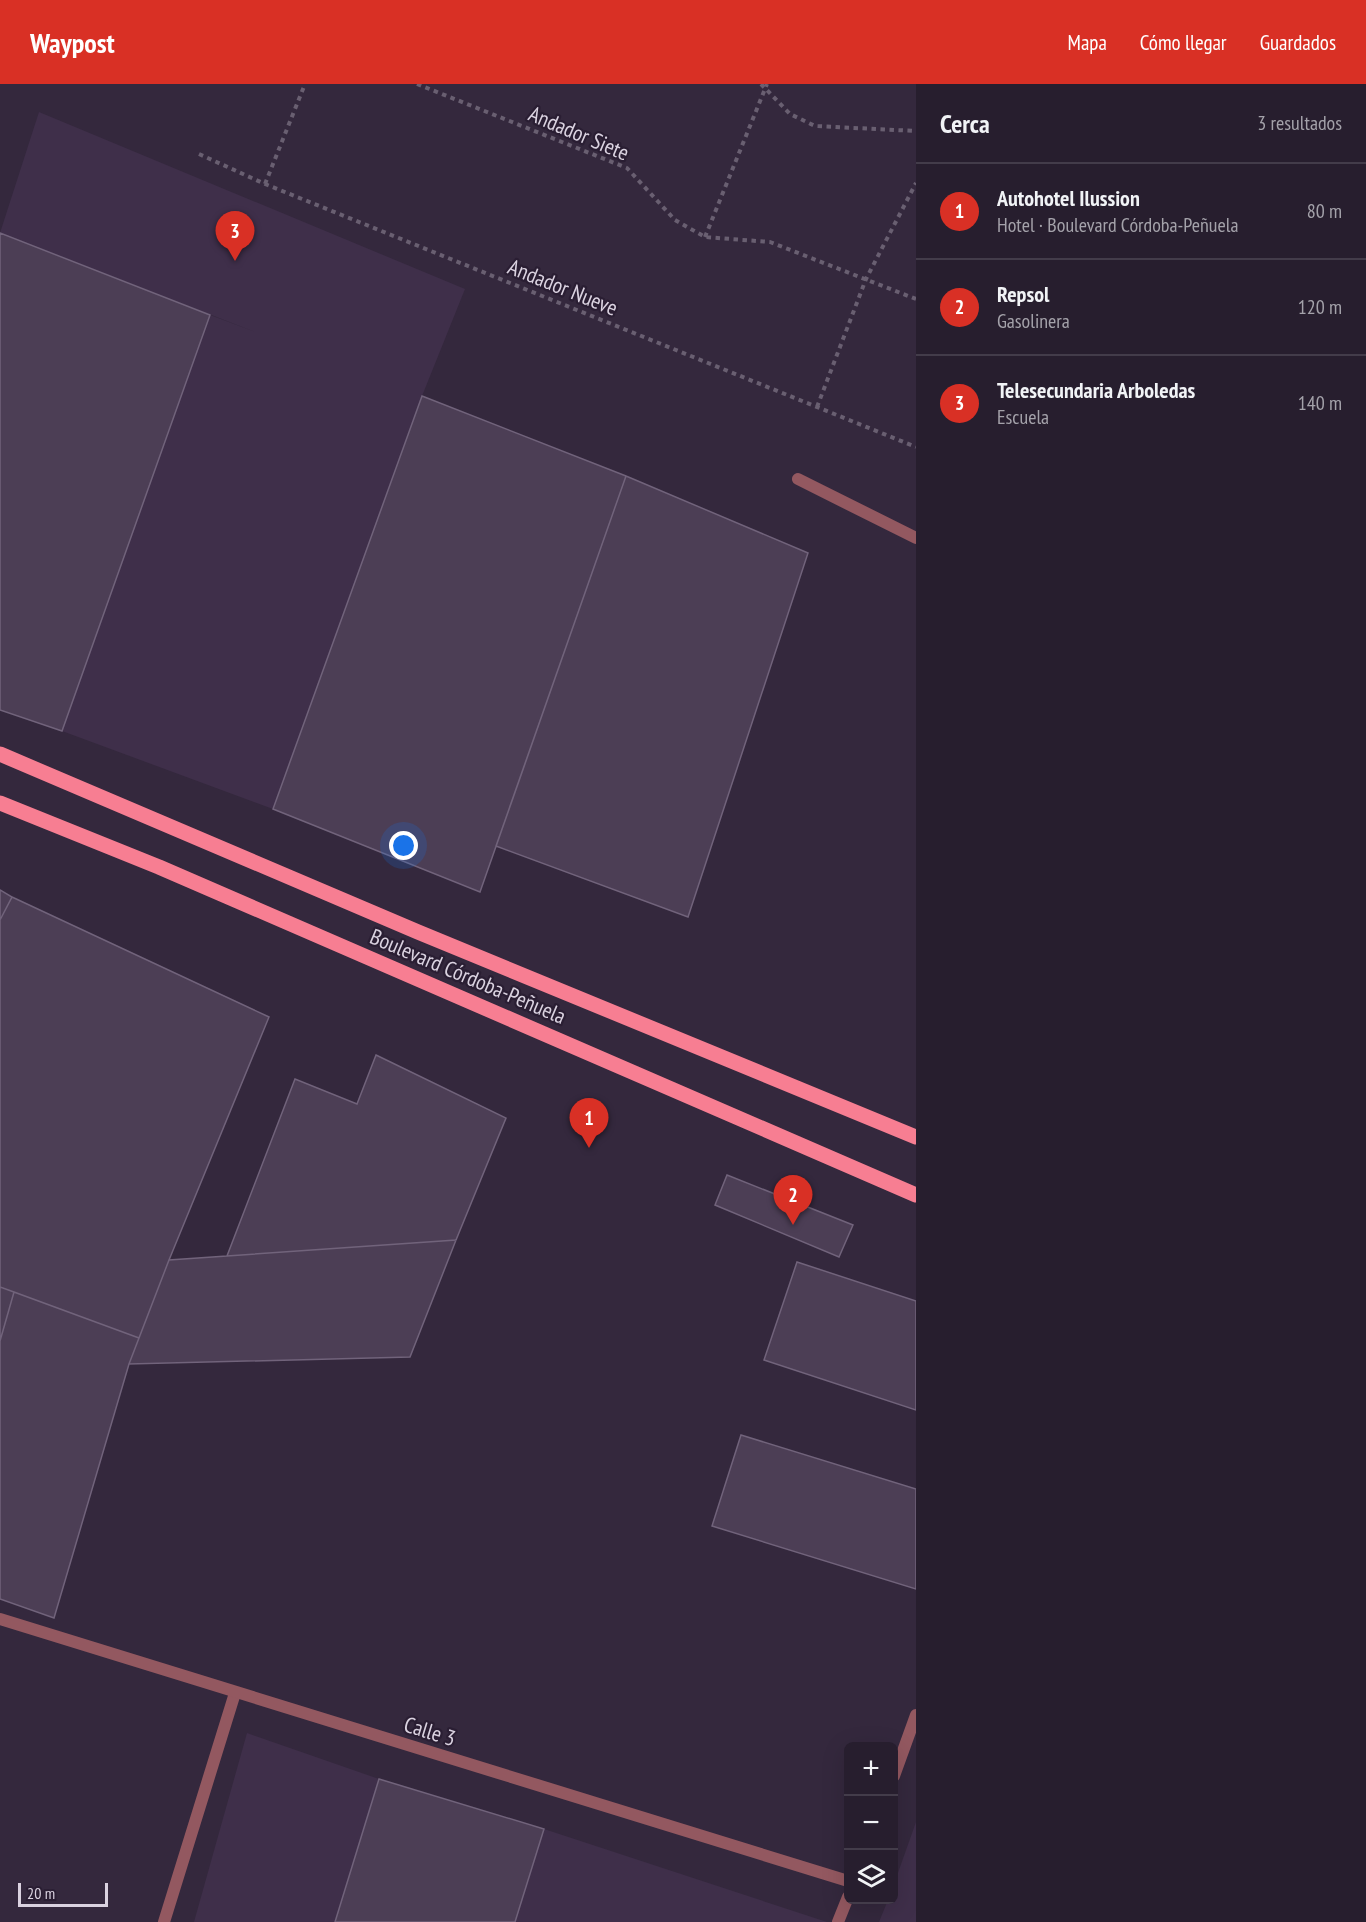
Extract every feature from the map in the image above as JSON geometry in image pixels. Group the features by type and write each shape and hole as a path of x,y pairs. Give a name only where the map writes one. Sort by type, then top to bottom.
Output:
{"main road":[{"name":"Boulevard Córdoba-Peñuela","path":"0,754 418,932 916,1137"},
{"name":"Boulevard Córdoba-Peñuela","path":"0,803 159,867 916,1195"}],"street":[{"path":"798,479 916,538"},
{"name":"Calle 3","path":"0,1619 844,1879"},
{"path":"164,1922 235,1693"},
{"path":"898,1765 916,1715"},
{"path":"838,1922 846,1904"}],"path":[{"path":"265,184 305,84"},
{"name":"Andador Siete","path":"417,84 627,168 675,220 705,237 770,242 916,299"},
{"path":"705,237 764,85 790,114 815,126 916,132"},
{"name":"Andador Nueve","path":"199,154 265,184 916,447"},
{"path":"817,407 866,279 916,183"}],"shaded area":[{"path":"39,112 465,289 422,396 273,809 62,731 210,315 258,333 0,233"},
{"path":"247,1733 379,1779 544,1829 827,1922 194,1922"},
{"path":"916,1822 916,1922 879,1922 886,1904 898,1904 898,1873"}],"building":[{"path":"0,233 210,315 62,731 0,710"},
{"path":"422,396 626,476 480,892 273,809"},
{"path":"626,476 808,553 688,917 496,846"},
{"path":"0,890 12,897 0,920"},
{"path":"12,897 269,1017 139,1338 0,1287 0,920"},
{"path":"376,1055 506,1118 456,1240 227,1256 295,1079 357,1104"},
{"path":"727,1175 853,1225 839,1257 715,1205"},
{"path":"456,1240 410,1357 129,1364 169,1260"},
{"path":"797,1262 916,1301 916,1410 764,1360"},
{"path":"0,1287 14,1292 0,1341"},
{"path":"14,1292 139,1338 129,1364 54,1618 0,1599 0,1341"},
{"path":"741,1435 916,1489 916,1589 712,1526"},
{"path":"379,1779 544,1829 515,1922 335,1922"}],"place":[{"name":"Telesecundaria Arboledas","path":"235,261"},
{"name":"Autohotel Ilussion","path":"589,1148"},
{"name":"Repsol","path":"793,1225"}]}
